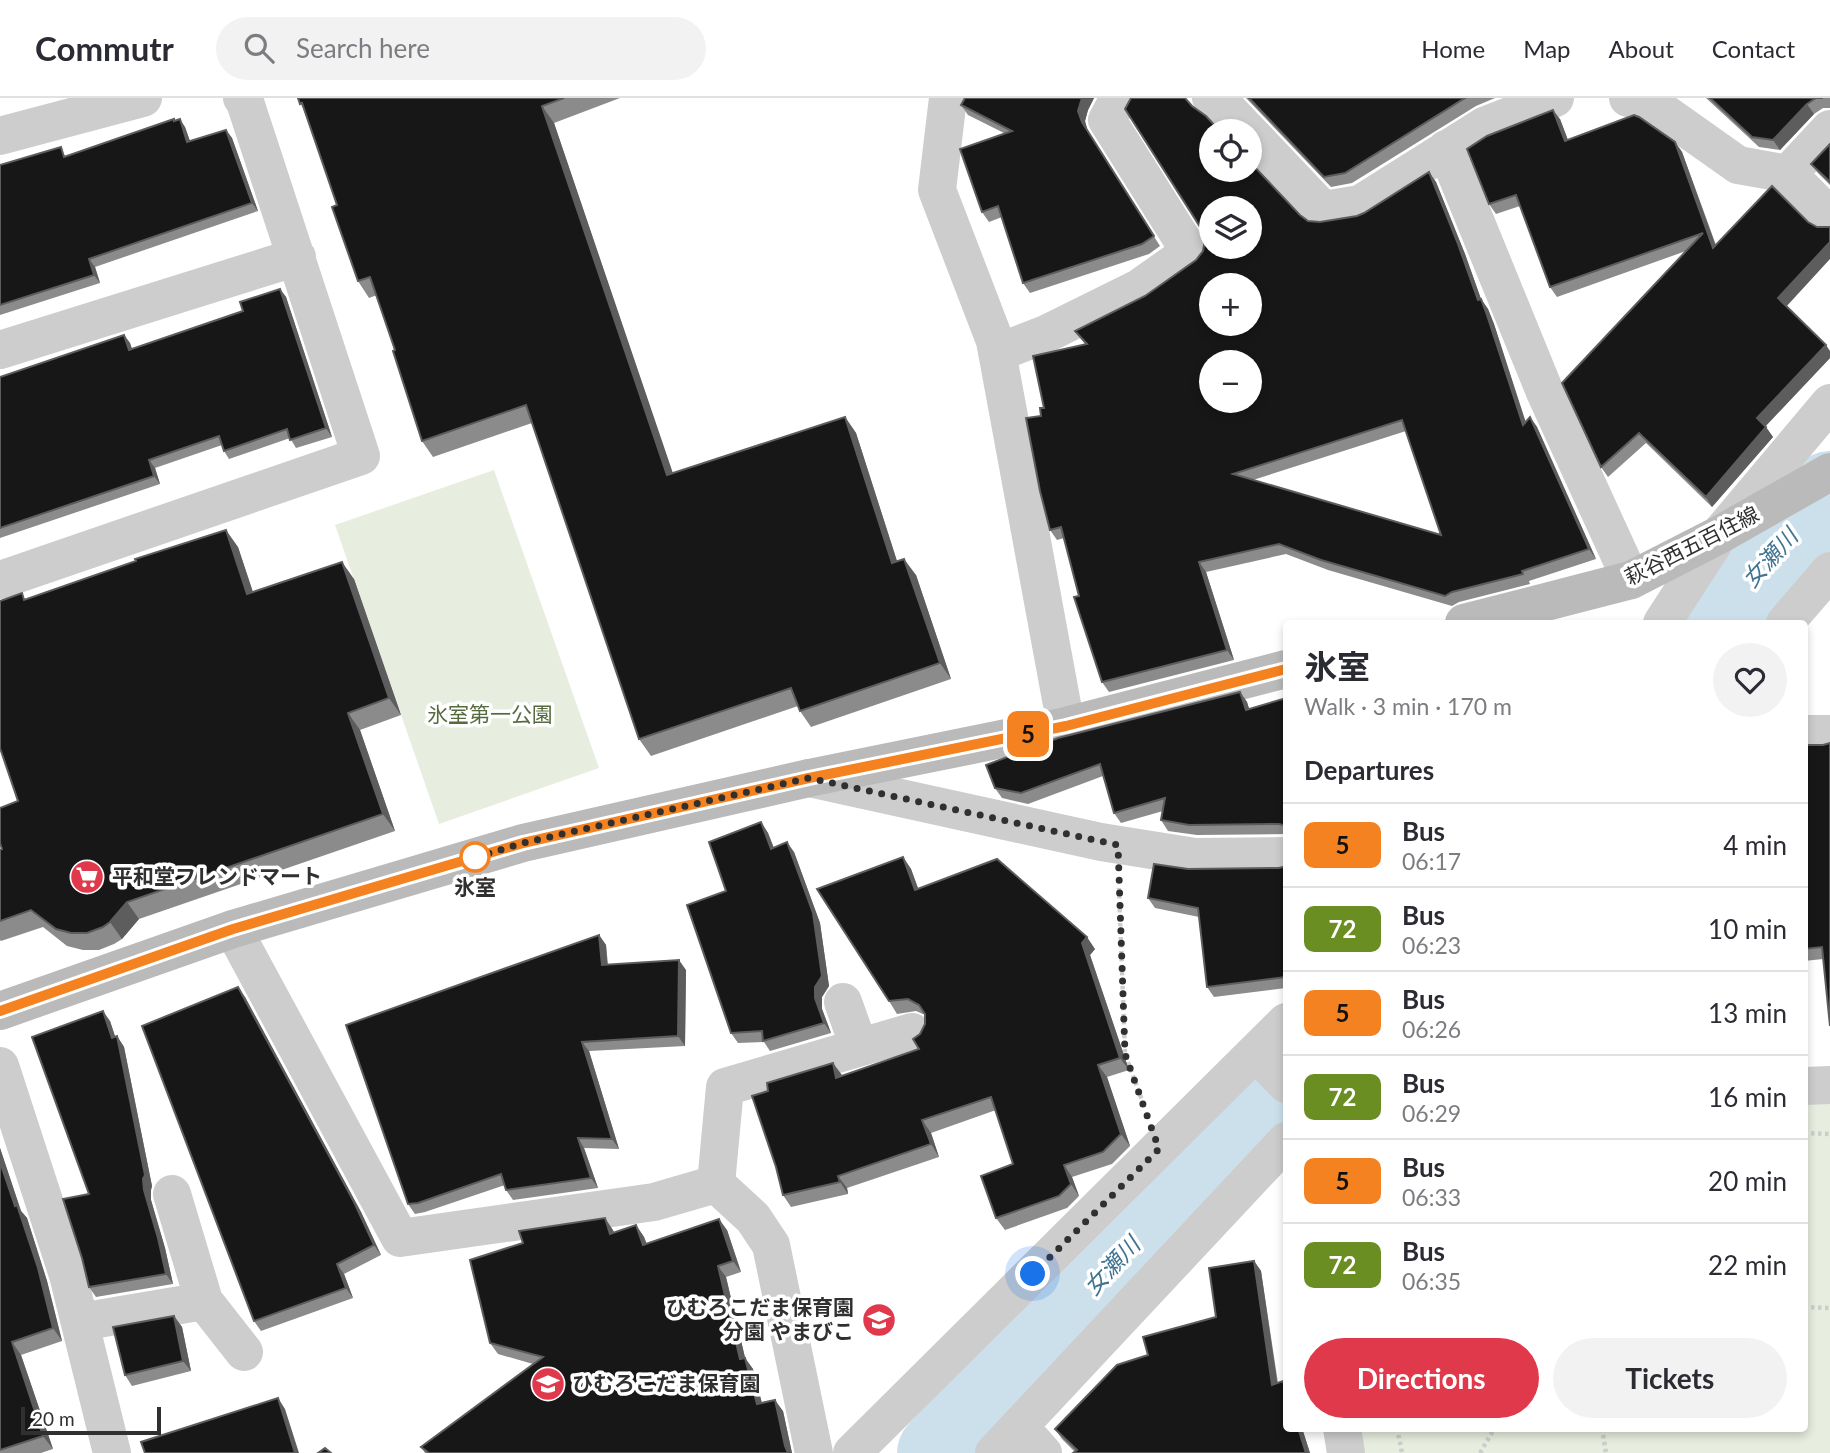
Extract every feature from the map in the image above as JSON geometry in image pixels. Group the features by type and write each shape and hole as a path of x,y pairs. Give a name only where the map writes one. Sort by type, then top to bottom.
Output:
{"main road":[{"name":"萩谷西五百住線","path":"1476,620 1631,580 1719,535 1830,472"},
{"path":"0,1011 233,929 523,843 809,778 1066,726 1283,670"}],"street":[{"path":"0,136 144,98"},
{"path":"0,580 361,456 242,98"},
{"path":"947,98 937,190 995,341 1066,726"},
{"path":"997,353 1046,334 1139,288 1190,252 1107,120 1119,98"},
{"path":"1211,98 1237,119"},
{"path":"1262,146 1323,210 1360,204 1484,125 1555,98"},
{"path":"1643,101 1738,165 1788,174 1830,216"},
{"path":"1788,174 1830,129"},
{"path":"1446,149 1545,392 1631,580"},
{"path":"0,350 297,257"},
{"path":"1664,620 1719,535 1830,403"},
{"path":"1788,620 1830,571"},
{"path":"1808,734 1830,734"},
{"path":"809,778 1118,845 1195,857 1283,856"},
{"path":"233,929 400,1238 654,1202 716,1184"},
{"path":"843,1002 859,1047"},
{"path":"852,1453 1283,1025"},
{"path":"716,1184 725,1087 912,1032"},
{"path":"1256,1053 1283,1081"},
{"path":"0,1066 68,1275 112,1453"},
{"path":"1808,1086 1830,1085"},
{"path":"1018,1444 1283,1144"},
{"path":"716,1184 753,1218 771,1245 814,1453"},
{"path":"172,1194 204,1301 244,1352"},
{"path":"80,1322 204,1301"},
{"path":"1343,1432 1346,1453"}],"path":[{"path":"1118,845 1125,1054 1159,1149"},
{"path":"1808,1133 1830,1134"},
{"path":"1808,1307 1830,1308"},
{"path":"1397,1432 1402,1453"},
{"path":"1480,1453 1492,1432"},
{"path":"1603,1432 1606,1453"}],"green space":[{"name":"氷室第一公園","path":"494,470 599,768 439,824 335,525"},
{"path":"1830,1092 1830,1453 1365,1453 1361,1432 1808,1432 1808,1093"}],"building":[{"path":"298,98 564,98 542,106 667,475 845,417 892,563 904,559 940,663 800,711 791,688 639,739 526,405 422,441 370,277 358,281 332,207 337,205"},
{"path":"965,98 1082,98 1078,111 1082,122 1154,236 1142,244 1023,283 998,206 982,212 960,149 1012,131 961,105"},
{"path":"1131,98 1185,98 1209,119 1199,119 1199,182 1262,182 1262,175 1308,221 1320,222 1357,216 1429,172 1478,300 1481,299 1487,315 1523,425 1530,417 1589,549 1522,571 1523,574 1445,596 1321,560 1279,544 1199,562 1227,650 1102,682 1074,597 1079,596 1061,527 1050,530 1040,491 1026,418 1041,416 1040,408 1044,408 1033,356 1087,344 1075,331 1145,296 1199,256 1199,259 1262,259 1262,196 1199,196 1199,225 1125,109","holes":["1402,420 1441,535 1233,474"]},
{"path":"1249,98 1465,98 1345,173 1324,177"},
{"path":"1710,98 1816,98 1773,140 1752,137"},
{"path":"1553,110 1565,141 1634,115 1675,142 1713,248 1772,186 1808,222 1817,227 1830,227 1830,242 1778,298 1826,345 1757,418 1766,427 1706,497 1639,433 1601,467 1562,383 1703,233 1550,287 1516,195 1489,204 1467,149 1487,136"},
{"path":"180,119 187,142 226,130 252,203 89,259 94,275 0,305 0,165 61,147 64,157"},
{"path":"1830,144 1830,182 1811,164"},
{"path":"280,289 326,428 290,440 287,429 224,451 219,436 149,460 154,476 0,528 0,377 124,335 129,350 243,311 240,302"},
{"path":"226,530 247,594 342,562 389,698 348,713 383,814 127,902 110,922 87,933 56,929 31,910 0,921 0,808 18,801 0,748 0,601 22,593 24,600 136,561 135,559"},
{"path":"1240,692 1246,710 1283,699 1283,825 1189,825 1161,820 1165,798 1114,813 1100,764 1021,793 995,788 986,765 1058,738"},
{"path":"1830,743 1830,1026 1822,947 1808,949 1808,745"},
{"path":"761,822 771,849 787,842 813,913 822,976 815,987 815,998 824,1023 763,1041 762,1031 731,1033 687,905 726,891 709,842"},
{"path":"903,857 915,890 997,859 1087,937 1082,943 1120,1058 1098,1065 1121,1134 1103,1152 1064,1165 1071,1184 1059,1196 996,1218 981,1176 1013,1164 991,1097 922,1120 931,1144 838,1176 840,1182 783,1195 752,1096 768,1091 767,1083 833,1063 836,1078 919,1049 913,1039 920,1034 925,1024 925,1014 919,1005 908,999 889,1001 817,889"},
{"path":"1154,864 1188,869 1283,867 1283,977 1207,987 1198,908 1148,898"},
{"path":"599,935 602,965 679,960 678,1036 582,1042 612,1139 578,1138 591,1178 506,1190 501,1174 418,1203 408,1204 346,1025"},
{"path":"238,987 354,1202 374,1245 337,1264 346,1288 254,1321 142,1026"},
{"path":"103,1011 112,1038 117,1036 145,1175 144,1190 166,1274 89,1287 63,1199 89,1194 32,1037"},
{"path":"0,1162 38,1268 53,1328 12,1342 43,1436 0,1450"},
{"path":"605,1218 610,1234 636,1225 643,1245 719,1219 733,1261 718,1266 740,1359 745,1358 757,1404 775,1400 788,1453 429,1453 421,1447 543,1357 490,1343 470,1260 523,1243 519,1231"},
{"path":"1254,1261 1272,1385 1283,1381 1283,1432 1299,1432 1306,1453 1073,1453 1077,1450 1055,1429 1117,1365 1148,1355 1143,1337 1216,1317 1209,1268"},
{"path":"174,1316 183,1361 125,1375 113,1327"},
{"path":"278,1398 295,1453 145,1453 141,1442"},
{"path":"325,1448 331,1453 318,1453"}],"waterway":[{"name":"女瀬川","path":"1714,620 1830,493"},
{"name":"女瀬川","path":"939,1453 1283,1082"}],"bus line":[{"name":"5","path":"0,1011 233,929 523,843 809,778 1066,726 1283,670"}],"place":[{"name":"氷室","path":"475,857"},
{"name":"平和堂フレンドマート","path":"87,877"},
{"name":"ひむろこだま保育園 分園 やまびこ","path":"879,1320"},
{"name":"ひむろこだま保育園","path":"548,1384"}],"route":[{"path":"475,857 470,859 523,843 809,778 1118,845 1125,1054 1159,1149 1033,1274"}]}
